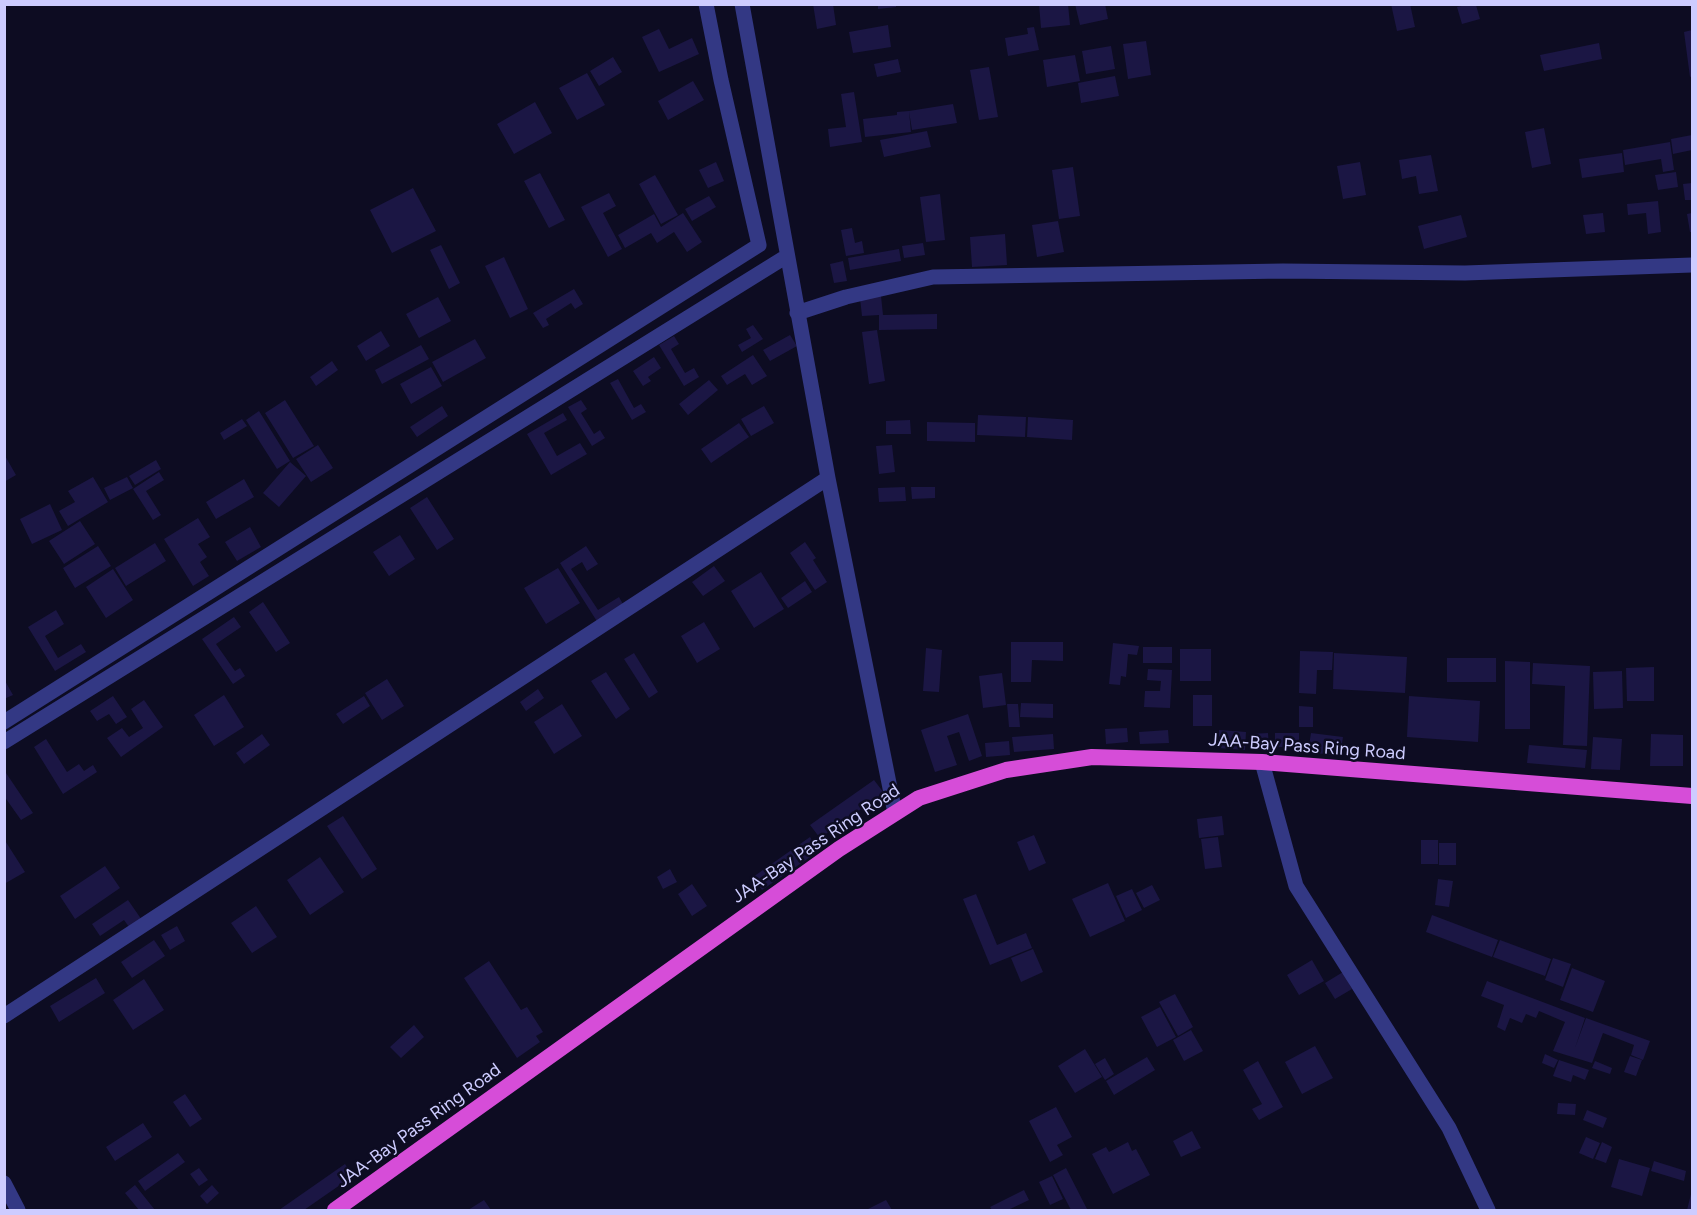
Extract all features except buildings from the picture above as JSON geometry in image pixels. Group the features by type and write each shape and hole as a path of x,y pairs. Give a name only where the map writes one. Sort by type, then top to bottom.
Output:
{"highway":[{"name":"JAA-Bay Pass Ring Road","path":"335,1210 839,849 919,798 1006,770 1092,757 1262,762 1692,796"}],"street":[{"path":"4,722 759,245 706,4"},
{"path":"742,4 828,477 895,813"},
{"path":"4,742 787,256"},
{"path":"797,313 846,297 933,277 1283,271 1465,273 1692,265"},
{"path":"4,1016 828,477"},
{"path":"1262,762 1296,885 1449,1128 1488,1210"},
{"path":"4,1183 18,1210"}]}
